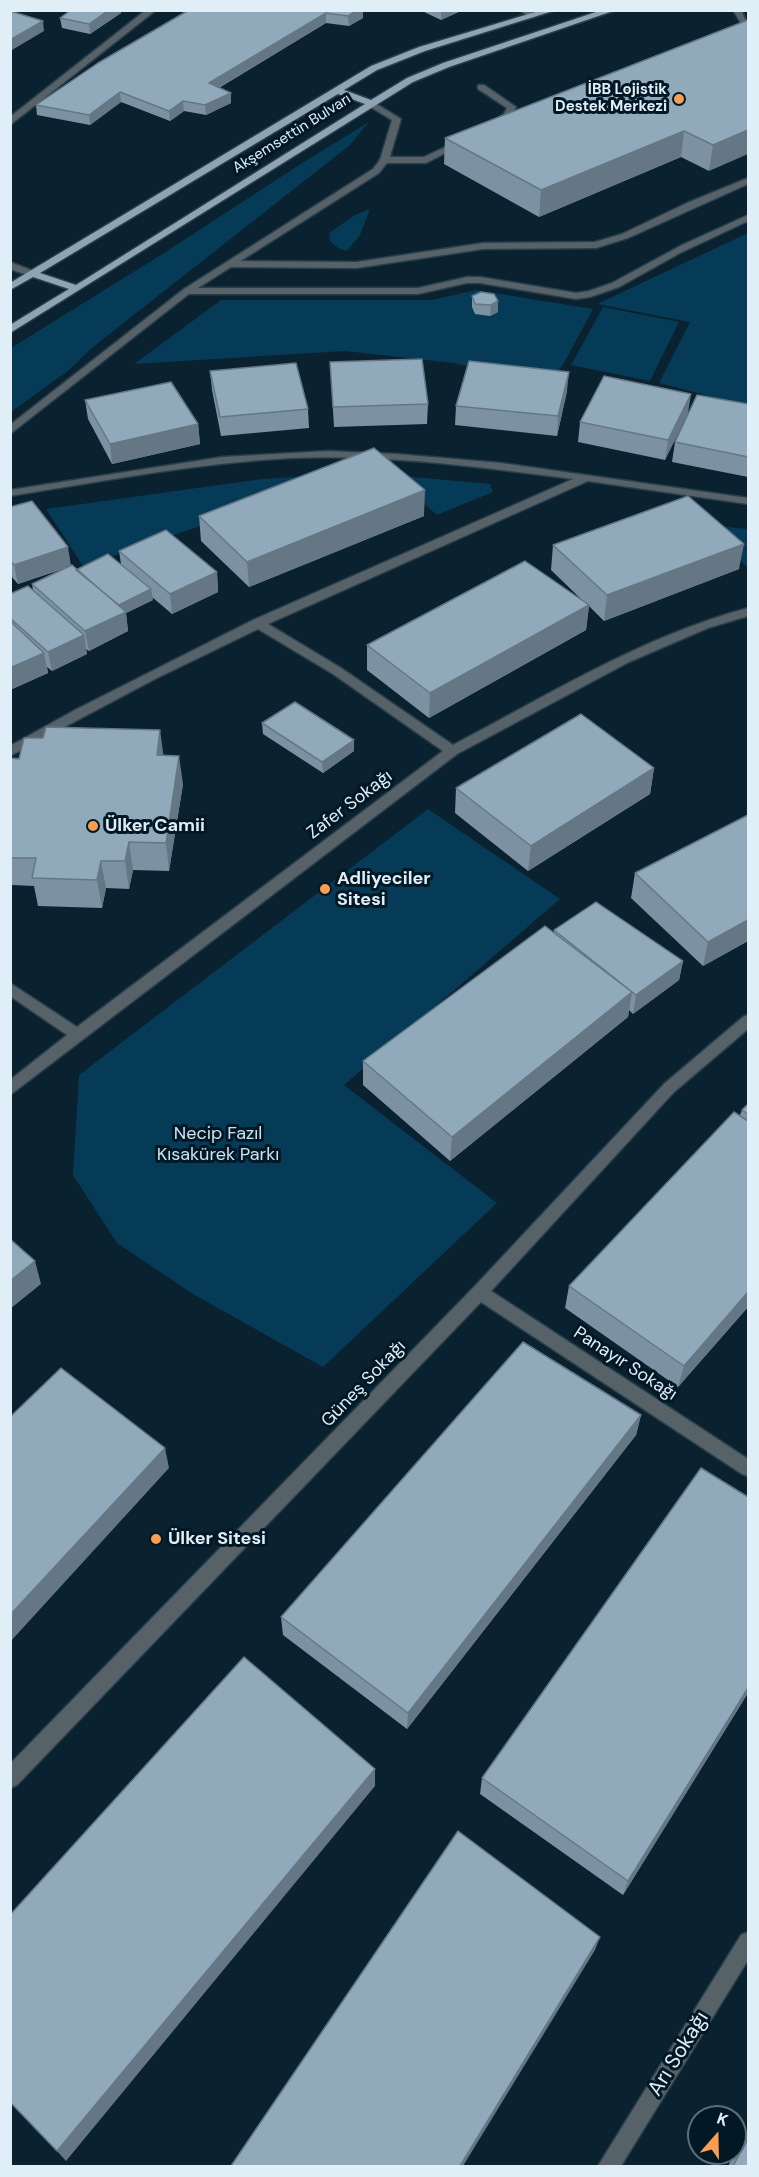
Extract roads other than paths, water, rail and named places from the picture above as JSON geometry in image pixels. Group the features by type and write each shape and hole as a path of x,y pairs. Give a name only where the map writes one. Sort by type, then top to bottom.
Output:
{"main road":[{"name":"Akşemsettin Bulvarı","path":"10,287 374,68 422,49 552,10"},
{"name":"Akşemsettin Bulvarı","path":"10,330 410,80 446,65 612,10"},
{"path":"336,90 370,103"},
{"path":"33,274 76,288"}],"street":[{"path":"10,122 152,10"},
{"path":"524,10 533,16"},
{"path":"736,27 747,23 737,10"},
{"path":"481,87 512,107 507,116 484,130"},
{"path":"10,431 187,291 376,171 384,160 397,119 370,103"},
{"path":"384,160 426,160 474,136"},
{"path":"230,264 357,265 483,246 596,245 625,236 748,182"},
{"path":"187,291 418,291 467,280 480,280 576,296 589,295 748,218"},
{"path":"10,266 33,274"},
{"path":"10,493 224,460 295,455 467,461 660,486 748,501"},
{"path":"10,752 75,714 257,623 587,477"},
{"name":"Zafer Sokağı","path":"10,1089 77,1035 452,751 625,659 704,625 748,612"},
{"path":"257,623 336,671 452,751"},
{"path":"10,988 77,1035"},
{"name":"Güneş Sokağı","path":"10,1778 480,1292 669,1088 748,1021"},
{"name":"Panayır Sokağı","path":"480,1292 748,1468"},
{"name":"Arı Sokağı","path":"609,2166 748,1942"}],"place":[{"name":"İBB Lojistik Destek Merkezi","path":"679,99"},
{"name":"Ülker Camii","path":"93,826"},
{"name":"Adliyeciler Sitesi","path":"325,889"},
{"name":"Ülker Sitesi","path":"156,1539"}],"park label":[{"name":"Necip Fazıl Kısakürek Parkı","path":"218,1144"}]}
